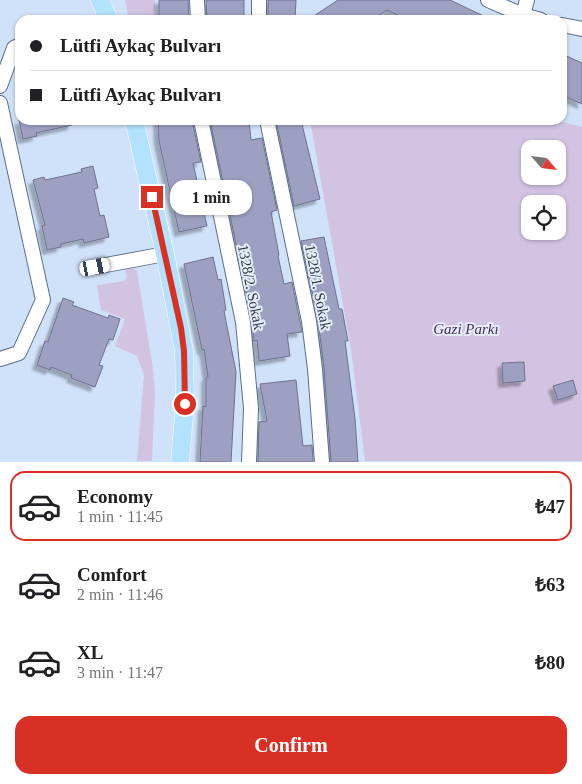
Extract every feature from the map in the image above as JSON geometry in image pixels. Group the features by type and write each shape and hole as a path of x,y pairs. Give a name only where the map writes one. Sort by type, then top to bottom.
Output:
{"main road":[{"path":"100,0 108,15"},
{"path":"112,15 114,0"},
{"path":"135,125 165,254 184,351 185,404 180,462"}],"street":[{"path":"198,0 198,15"},
{"path":"259,0 259,15"},
{"path":"488,0 523,15 528,0"},
{"path":"567,26 582,29"},
{"path":"0,86 15,48"},
{"path":"0,103 43,300 19,353 0,359"},
{"name":"1328/2. Sokak","path":"202,125 244,322 251,408 249,462"},
{"name":"1328/1. Sokak","path":"268,125 309,321 315,369 322,462"},
{"path":"95,267 165,254"}],"green space":[{"path":"125,0 155,0 154,15 128,15"},
{"name":"Gazi Parkı","path":"567,123 582,127 582,461 365,461 351,349 311,125 567,125"},
{"path":"132,267 137,271 153,369 155,393 152,461 137,461 144,375 137,356 115,346 125,319 101,310 97,285 125,281 127,277 125,269"}],"building":[{"path":"159,0 188,0 189,15 159,15"},
{"path":"206,0 244,0 244,15 207,15"},
{"path":"268,0 296,0 295,15 268,15"},
{"path":"338,0 450,0 482,15 398,15 387,10 380,15 316,15"},
{"path":"567,56 582,63 582,104 567,97"},
{"path":"20,125 72,125 36,133 37,136 23,139"},
{"path":"158,125 193,125 201,162 193,163 207,226 179,232 159,141"},
{"path":"211,125 250,125 251,140 262,138 277,210 271,212 278,256 284,284 292,282 302,332 287,334 290,356 259,361 257,340 254,341 252,320"},
{"path":"277,125 302,125 320,199 294,206"},
{"path":"93,166 98,188 94,189 100,216 104,215 109,237 84,243 83,239 61,244 61,247 47,250 42,226 45,225 33,180 44,177 45,180 82,172 81,169"},
{"path":"324,237 339,309 342,309 348,341 345,341 355,419 358,462 331,462 324,368 318,320 301,241"},
{"path":"213,257 218,280 221,279 226,310 224,311 236,372 231,462 200,462 203,406 206,407 206,377 208,377 204,349 202,350 184,264"},
{"path":"63,298 74,302 72,305 108,318 109,315 120,319 113,340 109,339 99,365 103,366 95,387 71,378 72,375 51,367 50,370 37,365 45,341 48,342"},
{"path":"524,362 525,381 503,383 502,363"},
{"path":"296,380 303,446 312,445 313,462 258,462 259,422 267,421 260,384"},
{"path":"573,380 577,394 558,400 553,386"}],"route":[{"path":"152,197 181,328 186,377 185,404"}]}
